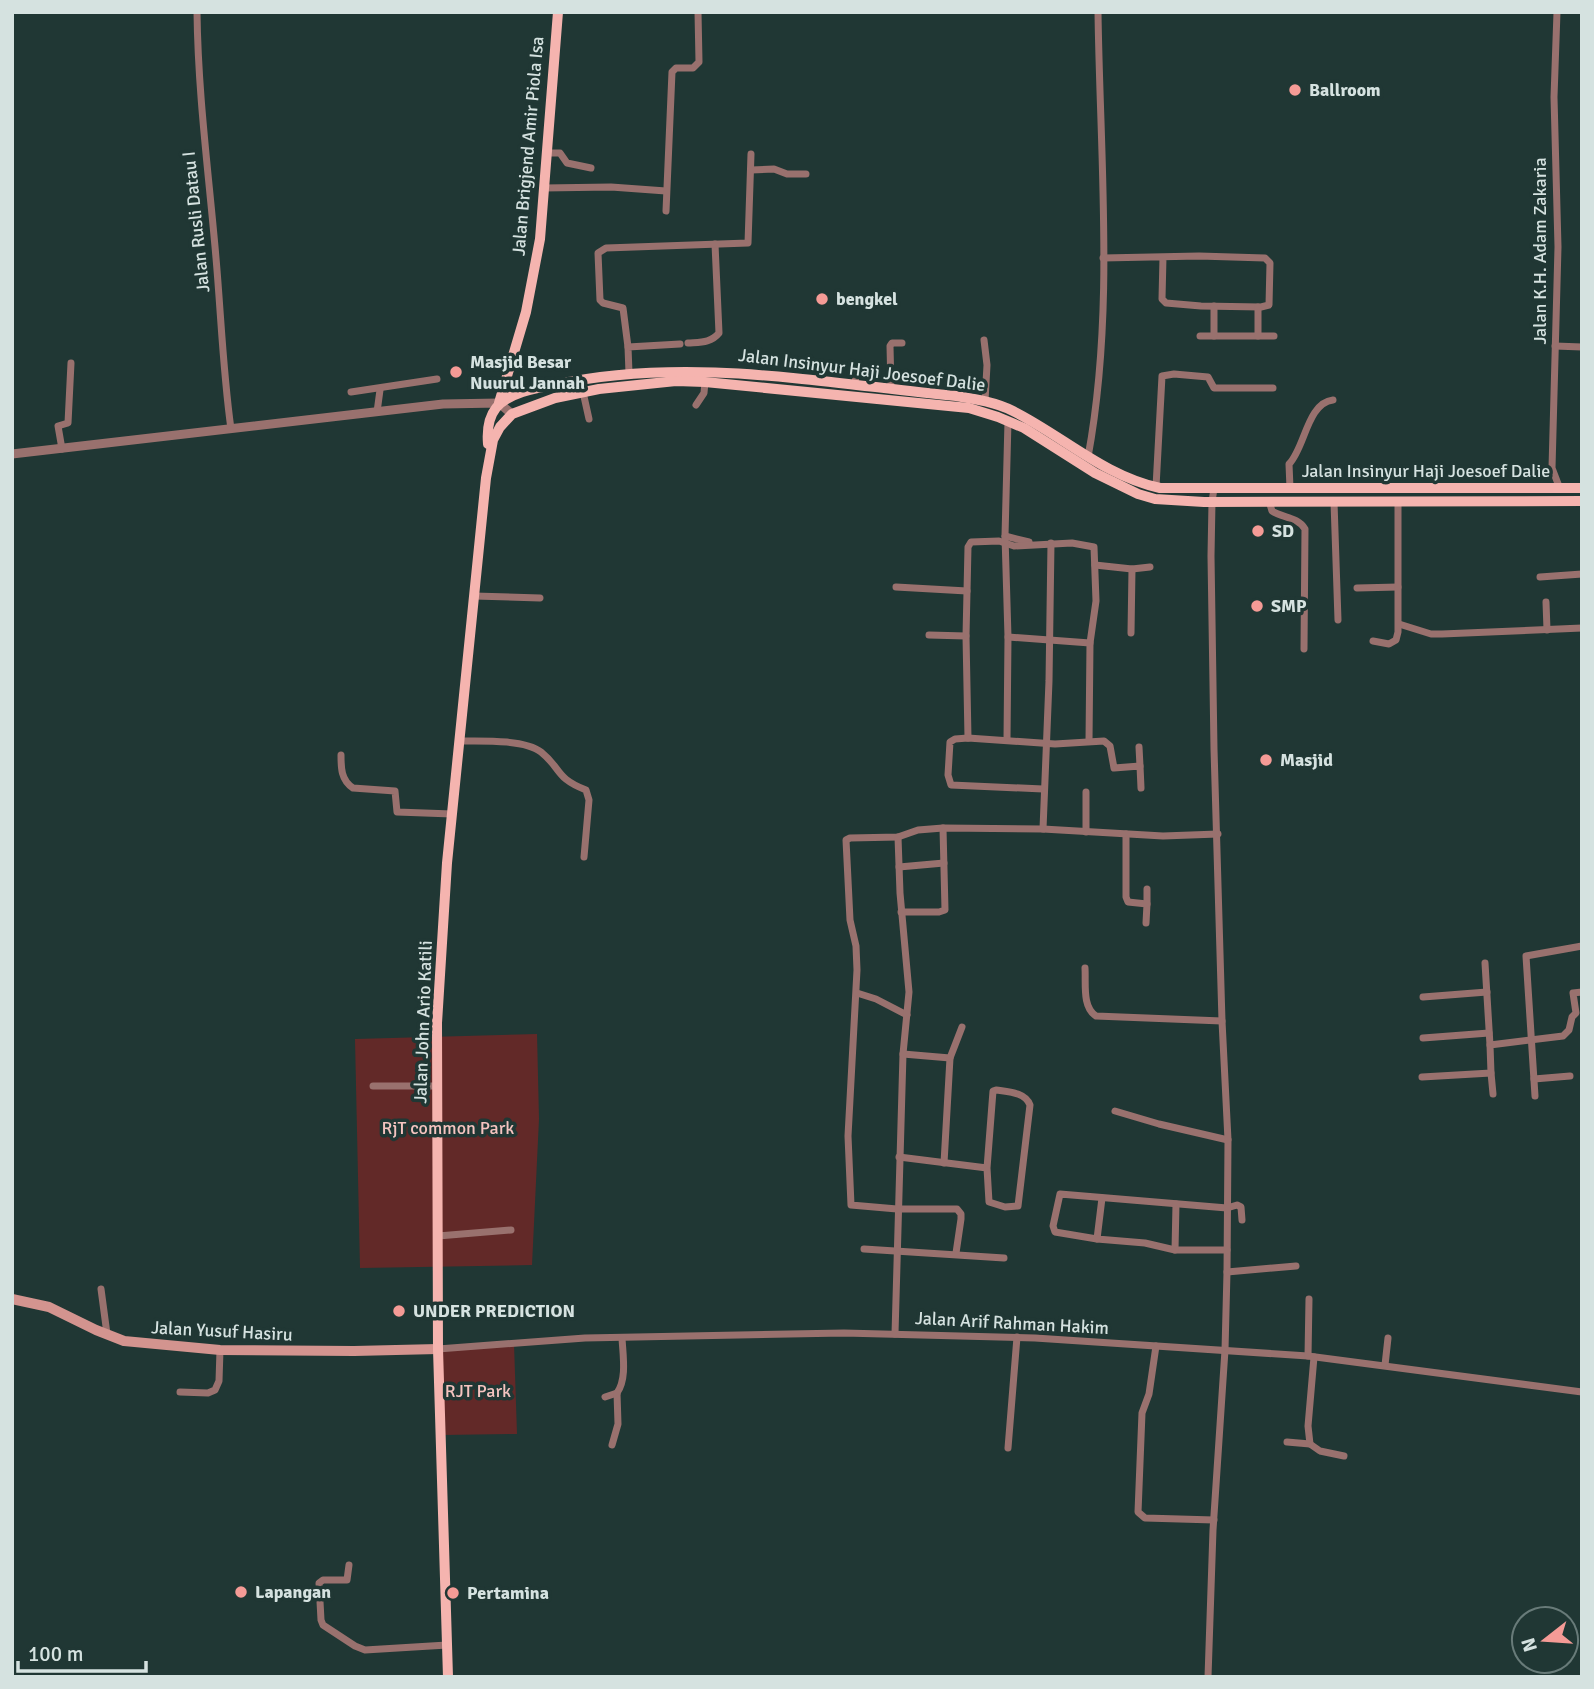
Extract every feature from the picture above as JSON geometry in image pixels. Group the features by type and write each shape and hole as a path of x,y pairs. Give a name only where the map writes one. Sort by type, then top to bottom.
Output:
{"main road":[{"name":"Jalan Brigjend Amir Piola Isa","path":"500,404 526,312 540,239 558,12"},
{"name":"Jalan Insinyur Haji Joesoef Dalie","path":"500,404 539,388 629,373 702,371 776,375 985,401 1012,411 1125,477 1156,487 1582,488"},
{"name":"Jalan Insinyur Haji Joesoef Dalie","path":"512,414 555,398 583,392 645,383 705,382 969,408 1024,428 1095,473 1128,490 1155,499 1212,502 1582,501"},
{"name":"Jalan John Ario Katili","path":"490,454 489,420 500,404"},
{"name":"Jalan John Ario Katili","path":"448,1677 438,1349 437,1023 452,814 490,454 495,434 512,414"},
{"name":"Jalan Yusuf Hasiru","path":"12,1299 48,1307 124,1341 220,1350 438,1349"}],"street":[{"name":"Jalan Rusli Datau I","path":"197,12 203,144 216,258 224,382 231,429"},
{"path":"666,211 672,72 676,68 693,68 699,62 698,12"},
{"path":"1088,457 1096,414 1103,258 1098,12"},
{"name":"Jalan K.H. Adam Zakaria","path":"1557,12 1554,97 1558,198 1552,468 1566,501"},
{"path":"547,153 560,153 567,163 591,168"},
{"path":"629,373 623,308 600,300 600,251 606,248 749,241 751,154"},
{"path":"751,170 774,169 787,174 806,174"},
{"path":"544,188 611,187 666,191"},
{"path":"628,347 706,341 719,333 715,244"},
{"path":"1103,258 1163,257 1267,259 1270,263 1269,305 1214,306 1171,304 1163,301 1163,257"},
{"path":"1214,306 1214,336"},
{"path":"1258,307 1258,336"},
{"path":"1200,336 1274,336"},
{"path":"984,340 988,365 985,401"},
{"path":"891,388 890,346 892,343 902,343"},
{"path":"1555,346 1582,347"},
{"path":"62,449 58,426 68,423 71,363"},
{"path":"855,384 857,367"},
{"path":"1156,487 1162,376 1182,374 1208,377 1212,387 1218,388 1273,388"},
{"path":"351,392 380,390 437,379"},
{"path":"696,405 704,393 705,382"},
{"path":"377,412 380,390"},
{"path":"583,392 589,419"},
{"path":"1290,488 1289,464 1297,453 1305,431 1321,405 1333,400"},
{"path":"13,452 62,449 443,404 500,404 512,414"},
{"path":"1007,739 1008,421"},
{"path":"1208,1677 1214,1520 1225,1350 1228,1140 1214,749 1214,488"},
{"path":"1269,501 1272,511 1293,519 1305,529 1304,649"},
{"path":"1373,641 1393,642 1396,640 1399,624 1398,501"},
{"path":"1334,502 1338,620"},
{"path":"968,738 968,547 971,542 1006,541 1092,545 1096,601 1090,643 1089,741"},
{"path":"1042,828 1051,640 1051,544"},
{"path":"1095,565 1132,569 1150,567"},
{"path":"1131,633 1132,569"},
{"path":"1541,577 1582,574"},
{"path":"897,587 967,590"},
{"path":"1357,588 1398,587"},
{"path":"474,596 540,598"},
{"path":"1546,602 1547,630"},
{"path":"1399,624 1432,634 1582,628"},
{"path":"929,635 966,635"},
{"path":"1008,637 1090,643"},
{"path":"1043,789 951,785 948,775 949,745 955,739 968,738 1077,744 1089,741 1108,743 1112,765 1116,769 1140,766"},
{"path":"459,741 530,745 548,758 564,779 586,790 589,800 584,856"},
{"path":"1139,747 1141,788"},
{"path":"341,755 341,772 348,785 353,788 395,791 397,812 452,814"},
{"path":"1086,792 1086,832"},
{"path":"957,1254 960,1211 855,1207 850,1203 848,1136 857,993 856,946 850,920 845,842 850,838 898,837 918,830 943,828 1042,828 1186,836 1218,834"},
{"path":"901,912 945,910 943,828"},
{"path":"1126,834 1127,900 1130,903 1147,904"},
{"path":"895,1334 902,1054 909,992 901,912 898,837"},
{"path":"899,867 944,863"},
{"path":"1146,923 1147,889"},
{"path":"1535,1097 1526,956 1582,946"},
{"path":"1485,964 1493,1094"},
{"path":"1085,968 1087,1006 1096,1016 1222,1021"},
{"path":"1423,997 1487,992"},
{"path":"1490,1045 1567,1035 1571,1018 1579,1013 1573,993 1582,992"},
{"path":"857,993 876,999 907,1015"},
{"path":"944,1163 950,1058 962,1027"},
{"path":"1423,1038 1489,1033"},
{"path":"902,1054 950,1058"},
{"path":"1422,1077 1491,1073"},
{"path":"1534,1079 1570,1076"},
{"path":"373,1086 437,1086"},
{"path":"993,1091 1022,1095 1030,1105 1018,1206 1005,1207 989,1202 987,1168 993,1091"},
{"path":"1115,1111 1228,1140"},
{"path":"899,1157 987,1168"},
{"path":"1227,1250 1175,1250 1145,1243 1055,1232 1053,1226 1060,1194 1227,1208 1237,1205 1241,1207 1242,1220"},
{"path":"1097,1239 1102,1198"},
{"path":"1175,1250 1176,1204"},
{"path":"438,1236 512,1230"},
{"path":"864,1249 1004,1258"},
{"path":"1227,1272 1296,1266"},
{"path":"101,1289 107,1334"},
{"path":"1310,1299 1310,1444"},
{"name":"Jalan Arif Rahman Hakim","path":"438,1349 585,1338 895,1334 1017,1337 1311,1356 1582,1392"},
{"path":"1008,1448 1017,1337"},
{"path":"605,1397 617,1393 622,1387 622,1338"},
{"path":"1385,1365 1388,1338"},
{"path":"1156,1346 1149,1394 1142,1413 1138,1512 1145,1518 1214,1520"},
{"path":"180,1392 215,1390 219,1381 220,1350"},
{"path":"612,1444 618,1424 617,1393"},
{"path":"1287,1442 1310,1444 1320,1451 1344,1456"},
{"path":"349,1565 347,1580 320,1582 323,1625 365,1650 447,1645"}],"green space":[{"name":"RjT common Park","path":"537,1034 539,1119 532,1265 360,1268 355,1039"},
{"name":"RJT Park","path":"514,1344 517,1434 442,1435 441,1349"}],"place":[{"name":"Ballroom","path":"1295,90"},
{"name":"bengkel","path":"822,299"},
{"name":"Masjid Besar Nuurul Jannah","path":"456,372"},
{"name":"SD","path":"1258,531"},
{"name":"SMP","path":"1257,606"},
{"name":"Masjid","path":"1266,760"},
{"name":"UNDER PREDICTION","path":"399,1311"},
{"name":"Lapangan","path":"241,1592"},
{"name":"Pertamina","path":"453,1593"}]}
